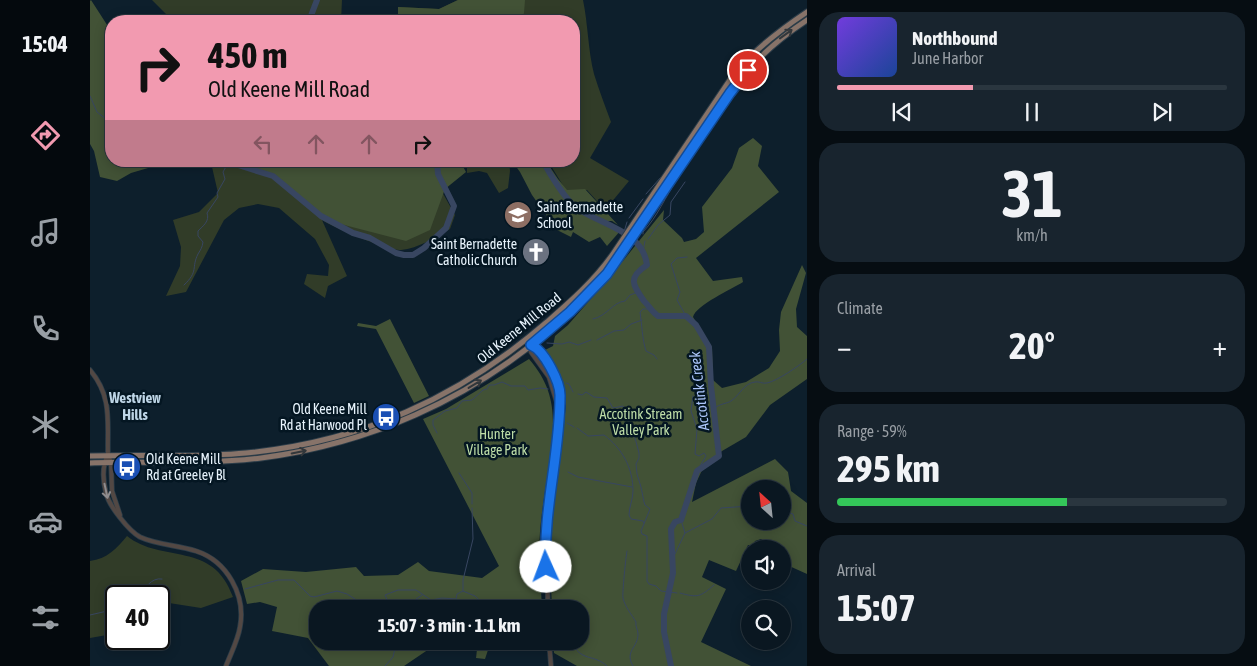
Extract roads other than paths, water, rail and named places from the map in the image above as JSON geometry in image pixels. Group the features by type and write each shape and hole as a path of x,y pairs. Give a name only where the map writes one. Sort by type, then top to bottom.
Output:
{"main road":[{"name":"Old Keene Mill Road","path":"90,456 244,453 290,447 339,436 398,416 450,391 486,370 527,339 587,287 604,267 738,70 769,39 807,12"},
{"name":"Old Keene Mill Road","path":"90,463 243,460 306,451 400,422 443,402 489,375 531,345 597,286 743,75 774,43 807,20"}],"street":[{"path":"527,339 542,355 556,380 560,396 558,432 546,526 545,553 548,600"},
{"path":"90,370 101,384 106,398 108,456 111,462 112,491 120,515"},
{"path":"108,456 104,462 104,482 107,498 113,509 130,529 139,536 201,553 218,563 231,578 240,602 241,621 237,639 226,666"},
{"path":"550,650 551,666"}],"waterway":[{"name":"Accotink Creek","path":"311,15 317,0"},
{"path":"90,96 97,112 105,118"},
{"path":"184,285 192,276 196,259 202,246 203,242 198,236 198,231 206,223 207,213 218,197 217,193 225,179 223,172 226,167"},
{"name":"Accotink Creek","path":"244,167 273,176 321,216 353,233 370,238 396,253 404,255 413,255 424,248 446,228 454,206 438,174 437,167"},
{"name":"Accotink Creek","path":"546,167 558,187 573,205 620,230 638,244 644,253 647,265 637,274 634,282 640,295 652,311 658,316 686,316 696,325 709,347 711,386 719,456 697,471 681,520 675,522 671,529 673,573 664,614 664,632 671,666"},
{"path":"646,194 661,177"},
{"path":"643,234 677,180"},
{"path":"648,239 658,225 670,215 671,202 685,182"},
{"path":"629,218 643,199"},
{"path":"624,232 627,222"},
{"name":"Accotink Creek","path":"643,252 645,241"},
{"path":"686,316 677,300 680,292 671,264 677,258 687,257"},
{"path":"593,319 625,301 630,295 638,292"},
{"path":"650,309 643,309 640,312 643,336 646,351 657,359"},
{"path":"597,340 614,331 624,330 631,324 642,320"},
{"path":"547,343 562,344 569,342 578,345 591,340"},
{"path":"713,409 734,399 751,383 771,382 788,373 807,359"},
{"path":"437,433 433,420 445,411 457,408 462,401 472,400 483,390 487,389 489,385 502,382 511,386 525,386 528,390 548,389"},
{"path":"566,383 569,384 573,392"},
{"path":"578,394 582,395 586,392 594,397 607,398 613,408 623,406 628,416 631,432 635,438 639,453 636,464 637,474 645,505 650,509 641,531 642,534 647,536 647,581 661,591 677,593"},
{"path":"693,396 691,411 697,429 695,454 699,456 704,453 706,456 697,471"},
{"path":"567,423 574,427"},
{"path":"577,428 588,436 604,435 621,452 631,474 633,494 629,515 631,519 643,521 644,523"},
{"path":"568,472 578,477 632,487"},
{"path":"459,473 472,493 472,504"},
{"path":"685,533 712,519 721,508 741,507"},
{"path":"463,591 463,580 473,539 472,508"},
{"path":"791,513 793,514 795,521 807,526"},
{"path":"673,558 685,533 681,520"},
{"path":"627,551 623,598 636,622 638,634 630,657 633,666"},
{"path":"148,585 155,580 162,579"},
{"path":"245,589 278,580 294,580 310,596 314,597 337,591 356,600"},
{"path":"680,593 691,596 698,595 714,585"},
{"path":"387,600 385,595 398,590 416,590 431,600"},
{"path":"431,600 442,598 456,599 457,594 463,591 479,600"},
{"path":"415,600 422,595"},
{"path":"90,615 105,612"},
{"path":"385,666 393,657 395,650"},
{"path":"577,650 583,655 602,662 607,666"}],"place":[{"name":"Saint Bernadette School","path":"518,215"},
{"name":"Saint Bernadette Catholic Church","path":"536,252"},
{"name":"Old Keene Mill Rd at Harwood Pl","path":"386,417"},
{"name":"Old Keene Mill Rd at Greeley Bl","path":"127,467"}],"district":[{"name":"Westview Hills","path":"135,406"}],"park label":[{"name":"Accotink Stream Valley Park","path":"641,422"},
{"name":"Hunter Village Park","path":"497,442"}]}
